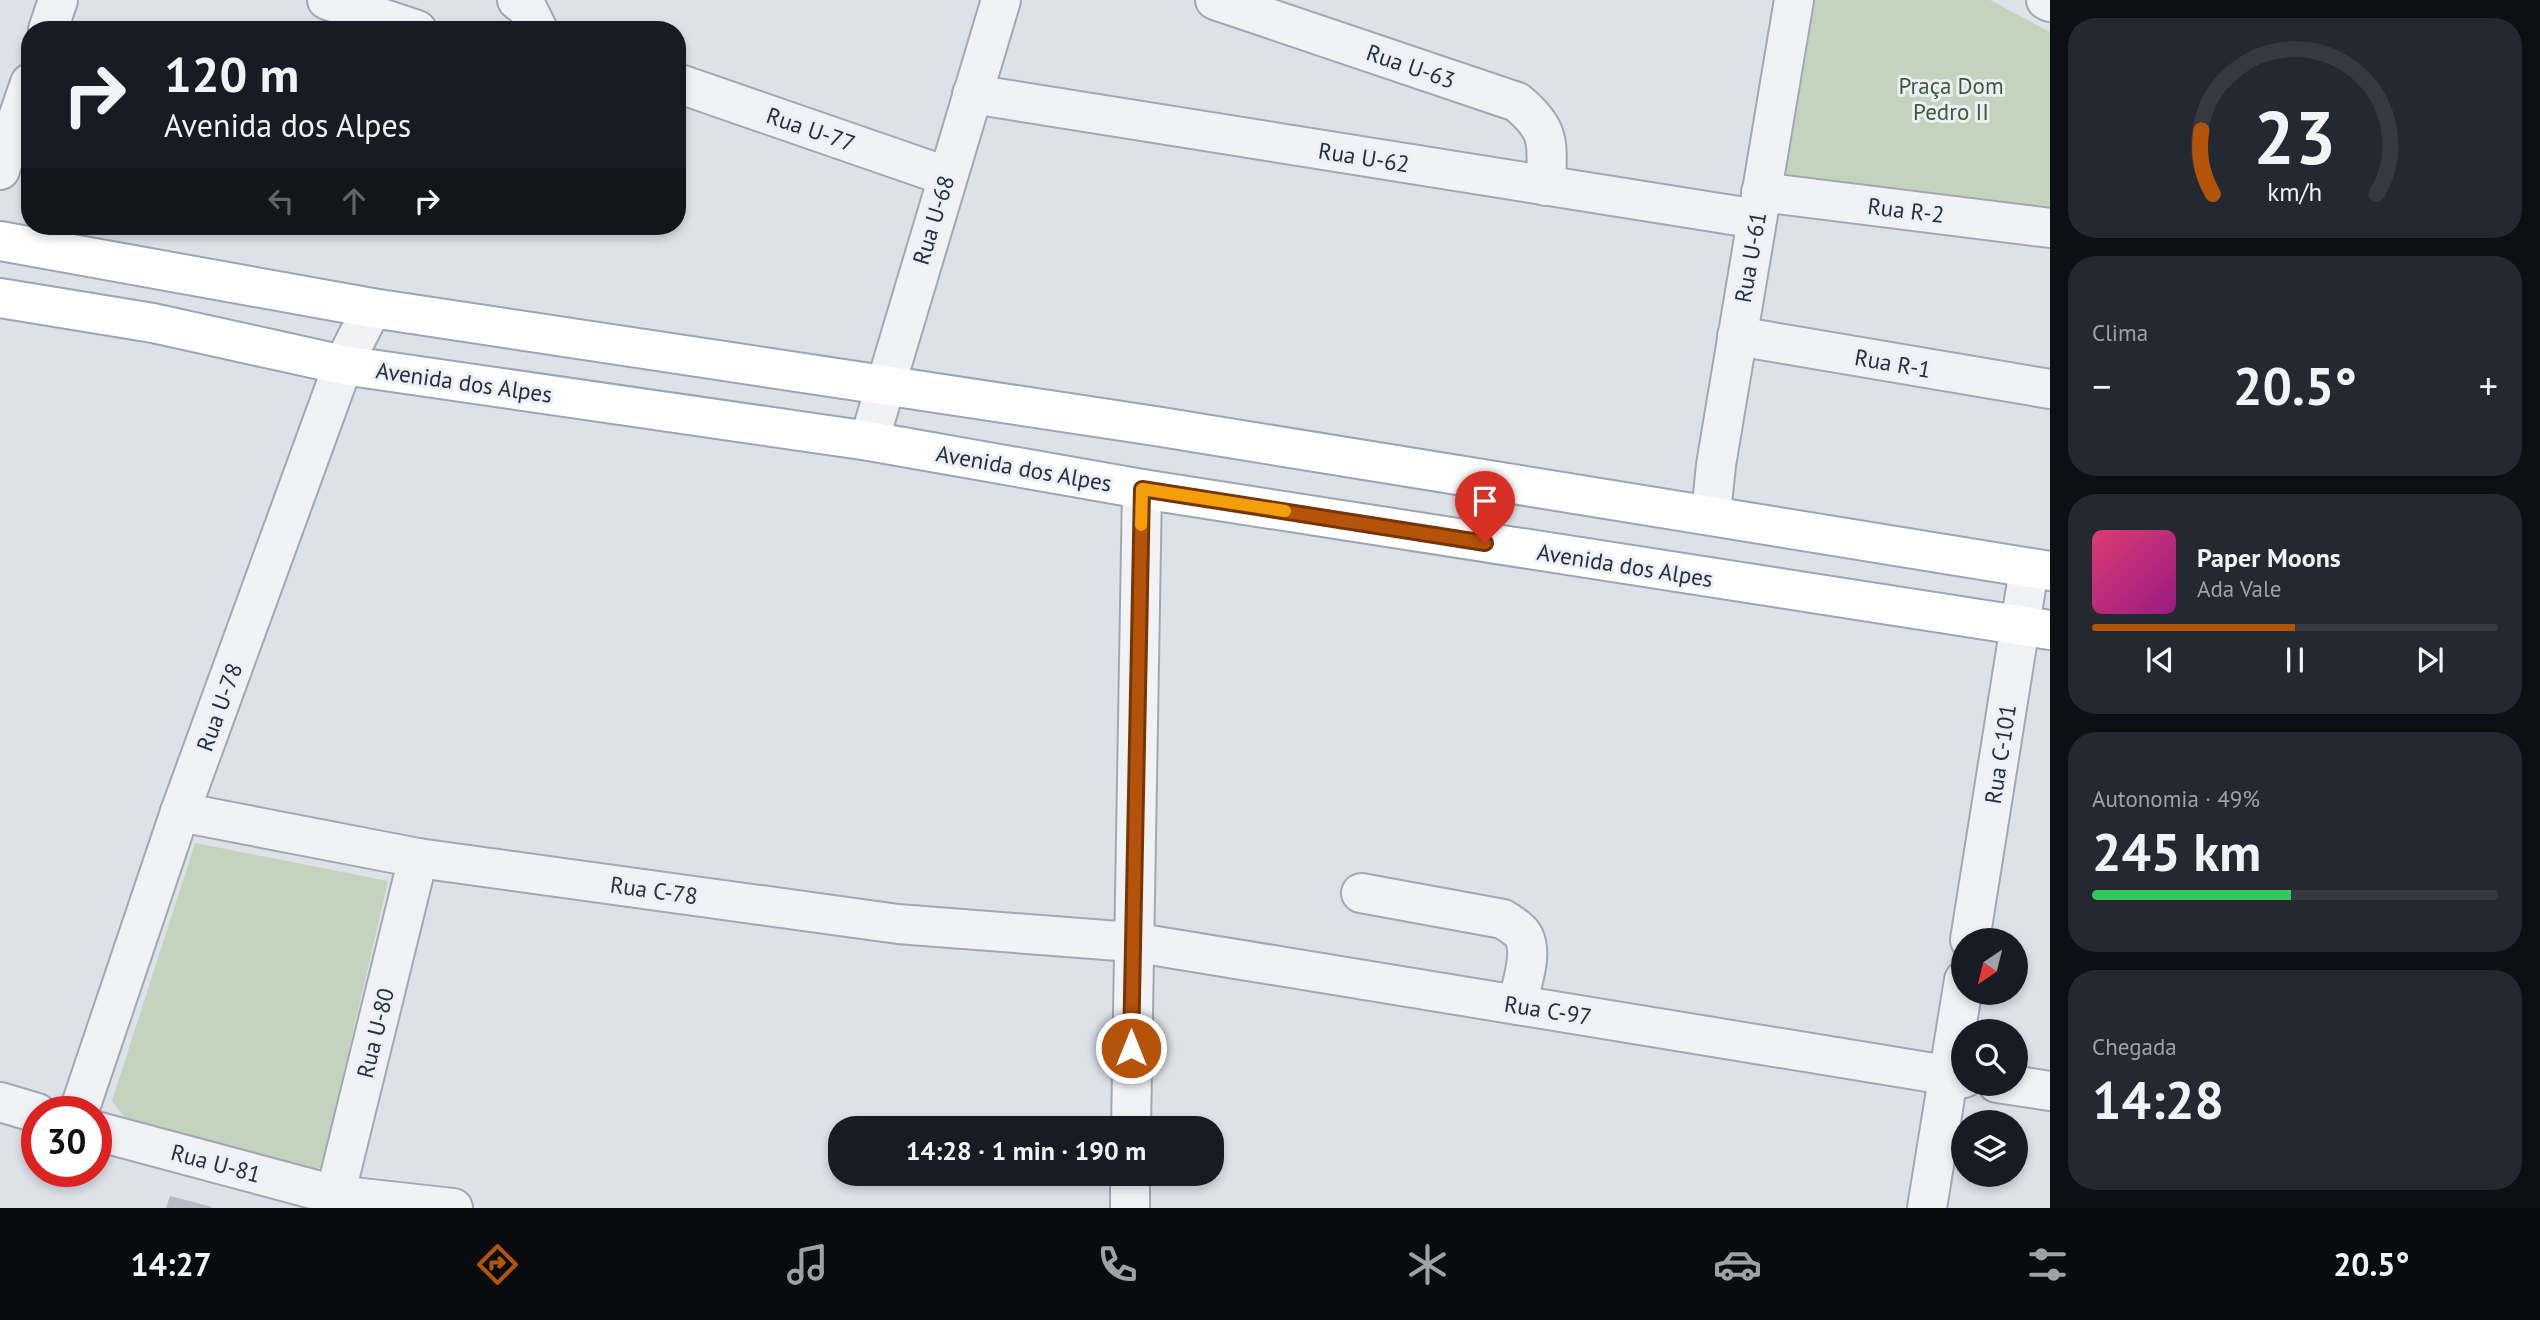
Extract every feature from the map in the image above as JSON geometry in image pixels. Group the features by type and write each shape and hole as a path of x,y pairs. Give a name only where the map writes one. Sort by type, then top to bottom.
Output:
{"main road":[{"path":"0,241 372,308 1711,514 2040,570"},
{"name":"Avenida dos Alpes","path":"0,298 153,323 343,365 869,441 1142,489 2035,627"}],"street":[{"path":"51,21 58,0"},
{"path":"327,0 390,21"},
{"path":"517,0 527,8 534,21"},
{"name":"Rua U-68","path":"869,441 946,176 1001,0"},
{"name":"Rua U-63","path":"1215,0 1517,102 1535,117 1548,141 1546,186"},
{"name":"Rua U-61","path":"1711,514 1716,465 1794,0"},
{"name":"Rua U-77","path":"686,86 946,176"},
{"name":"Rua U-62","path":"972,94 1546,186 1759,206"},
{"path":"0,170 21,109"},
{"name":"Rua R-2","path":"1759,206 2050,228"},
{"name":"Rua U-78","path":"84,1096 180,812 343,365 372,308"},
{"name":"Rua R-1","path":"1737,336 2050,389"},
{"path":"1131,1116 1132,942 1142,489"},
{"name":"Rua C-101","path":"1972,928 2035,627 2040,570"},
{"name":"Rua C-78","path":"180,812 418,858 898,924 1132,942"},
{"name":"Rua U-80","path":"333,1202 418,858"},
{"path":"1361,894 1503,919 1524,937 1527,956 1517,1004"},
{"name":"Rua C-97","path":"1132,942 1951,1076"},
{"path":"2028,1088 2050,1091"},
{"path":"1927,1208 1952,1096"},
{"path":"0,1102 21,1108"},
{"name":"Rua U-81","path":"112,1135 333,1202 453,1208"},
{"path":"1130,1186 1130,1208"}],"green space":[{"name":"Praça Dom Pedro II","path":"1810,0 1990,0 2050,32 2050,210 1786,177 1784,156"},
{"path":"195,843 388,881 322,1167 292,1178 132,1127 112,1101"}],"building":[{"path":"170,1196 212,1207 166,1208"}],"slow traffic":[{"path":"1141,525 1142,489 1285,511"}],"route":[{"path":"1131,1048 1142,489 1485,543"}]}
